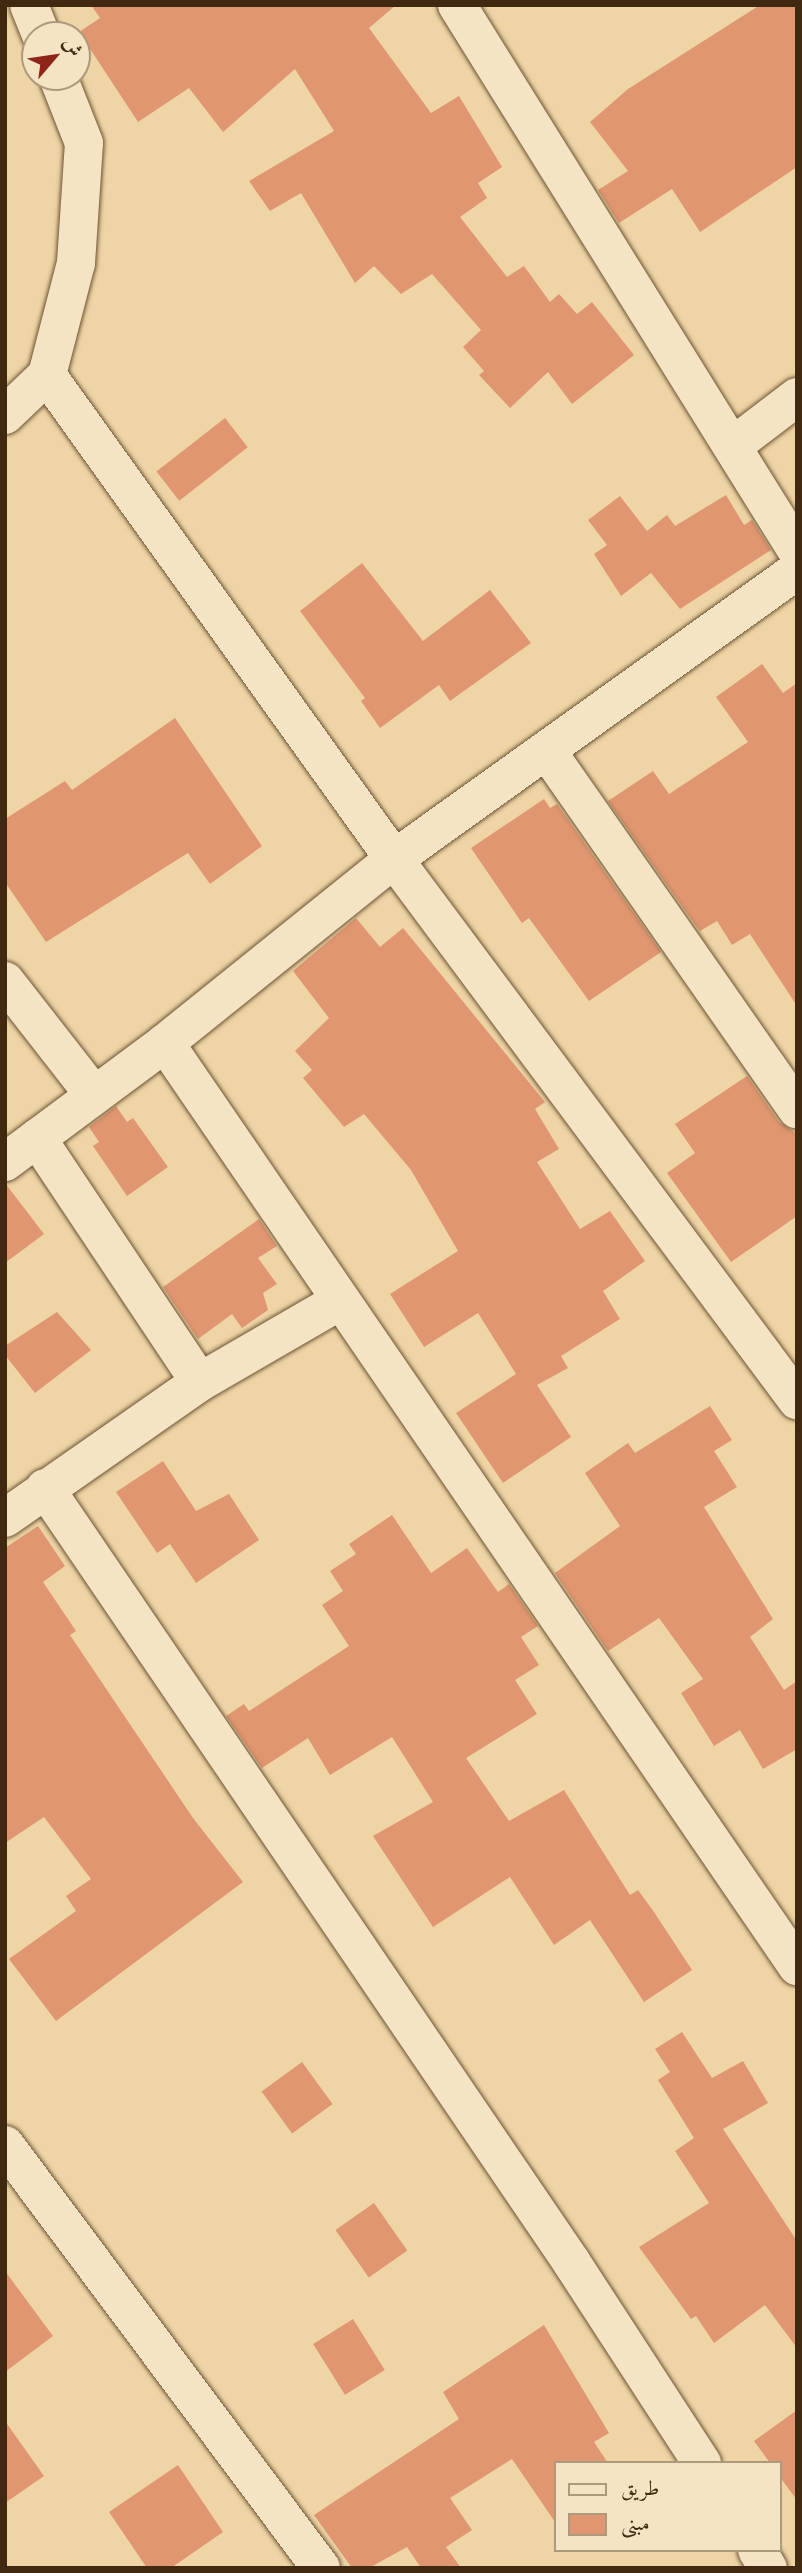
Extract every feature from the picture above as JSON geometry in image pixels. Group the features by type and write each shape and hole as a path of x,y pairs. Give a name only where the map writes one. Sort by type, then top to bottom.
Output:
{"street":[{"path":"457,5 734,445 797,551"},
{"path":"5,415 47,375 76,263 84,144 63,91"},
{"path":"47,375 394,859 797,1399"},
{"path":"734,445 797,397"},
{"path":"5,1162 165,1043 394,859 797,570"},
{"path":"547,751 797,1109"},
{"path":"5,981 94,1095"},
{"path":"165,1043 797,1966"},
{"path":"37,1138 200,1382"},
{"path":"5,1518 200,1382 340,1301"},
{"path":"45,1488 572,2263 701,2461"},
{"path":"5,2145 321,2568"},
{"path":"758,2552 768,2568"}],"building":[{"path":"91,5 396,5 369,28 431,113 459,96 502,167 478,183 487,198 460,217 507,277 524,266 550,302 559,294 577,314 592,302 634,355 572,404 548,372 510,408 479,375 484,371 463,347 481,330 432,274 401,294 374,266 355,283 301,193 270,211 249,181 334,131 295,69 223,132 189,88 138,122 91,50 91,24 100,18"},
{"path":"760,5 797,5 797,167 700,232 672,189 619,223 598,190 628,171 590,122 628,89"},
{"path":"225,418 248,447 179,501 156,472"},
{"path":"726,495 744,525 752,520 771,550 680,609 651,573 621,596 594,554 607,545 588,520 620,496 647,531 667,515 675,526"},
{"path":"362,563 423,641 490,590 531,643 450,701 439,685 380,728 361,701 365,698 300,611"},
{"path":"762,664 783,693 797,683 797,1006 750,934 732,945 717,921 700,931 608,801 653,771 669,794 748,742 716,697"},
{"path":"175,718 262,846 210,884 188,853 46,942 5,882 5,819 65,781 72,790"},
{"path":"544,799 550,808 557,804 661,952 589,1001 529,918 522,923 471,848"},
{"path":"356,918 380,947 403,928 545,1102 535,1109 559,1149 537,1162 580,1229 610,1211 645,1261 603,1291 620,1319 561,1356 568,1368 537,1385 571,1437 503,1483 456,1413 516,1374 478,1313 424,1347 390,1294 458,1251 411,1170 364,1114 344,1127 303,1078 312,1070 295,1051 329,1018 293,971"},
{"path":"747,1076 779,1122 797,1134 797,1216 731,1262 667,1173 695,1153 675,1124"},
{"path":"116,1106 127,1122 133,1118 168,1167 127,1196 93,1146 99,1142 89,1127"},
{"path":"5,1183 44,1234 5,1263"},
{"path":"259,1219 277,1246 258,1258 277,1284 263,1293 268,1310 242,1328 232,1314 198,1339 163,1287"},
{"path":"57,1312 91,1350 35,1393 5,1355 5,1346"},
{"path":"710,1406 732,1440 714,1451 737,1487 704,1507 773,1619 750,1637 784,1690 797,1681 797,1749 763,1769 740,1730 714,1746 681,1693 703,1679 659,1618 608,1651 555,1573 620,1526 585,1473 628,1443 635,1453"},
{"path":"163,1461 196,1511 229,1494 259,1540 196,1583 170,1544 157,1553 116,1492"},
{"path":"392,1515 431,1573 467,1548 498,1592 509,1584 538,1626 521,1637 539,1665 515,1680 537,1714 466,1758 509,1821 564,1790 630,1895 638,1890 692,1970 644,2002 590,1920 554,1945 510,1877 433,1927 373,1836 433,1802 392,1737 330,1775 308,1738 262,1768 226,1716 244,1704 249,1711 349,1646 322,1605 343,1591 330,1571 356,1554 349,1544"},
{"path":"38,1526 65,1566 43,1582 76,1631 70,1635 193,1818 243,1882 56,2021 9,1959 76,1911 66,1896 91,1879 44,1817 5,1843 5,1548"},
{"path":"682,2032 712,2078 743,2061 768,2103 723,2129 797,2241 797,2348 765,2305 714,2343 696,2316 691,2319 639,2247 709,2203 675,2151 694,2138 658,2080 670,2072 655,2049"},
{"path":"302,2062 333,2104 292,2133 262,2091"},
{"path":"374,2203 407,2251 369,2277 335,2230"},
{"path":"5,2271 53,2336 5,2372"},
{"path":"353,2319 385,2370 345,2395 313,2344"},
{"path":"544,2325 609,2433 594,2442 607,2461 554,2461 554,2521 512,2459 450,2498 472,2530 446,2547 461,2568 421,2568 407,2547 369,2568 352,2568 314,2515 459,2419 443,2392"},
{"path":"797,2410 797,2500 781,2479 781,2461 769,2461 754,2441"},
{"path":"5,2421 44,2476 5,2503"},
{"path":"178,2465 223,2532 171,2568 147,2568 109,2512"}]}
